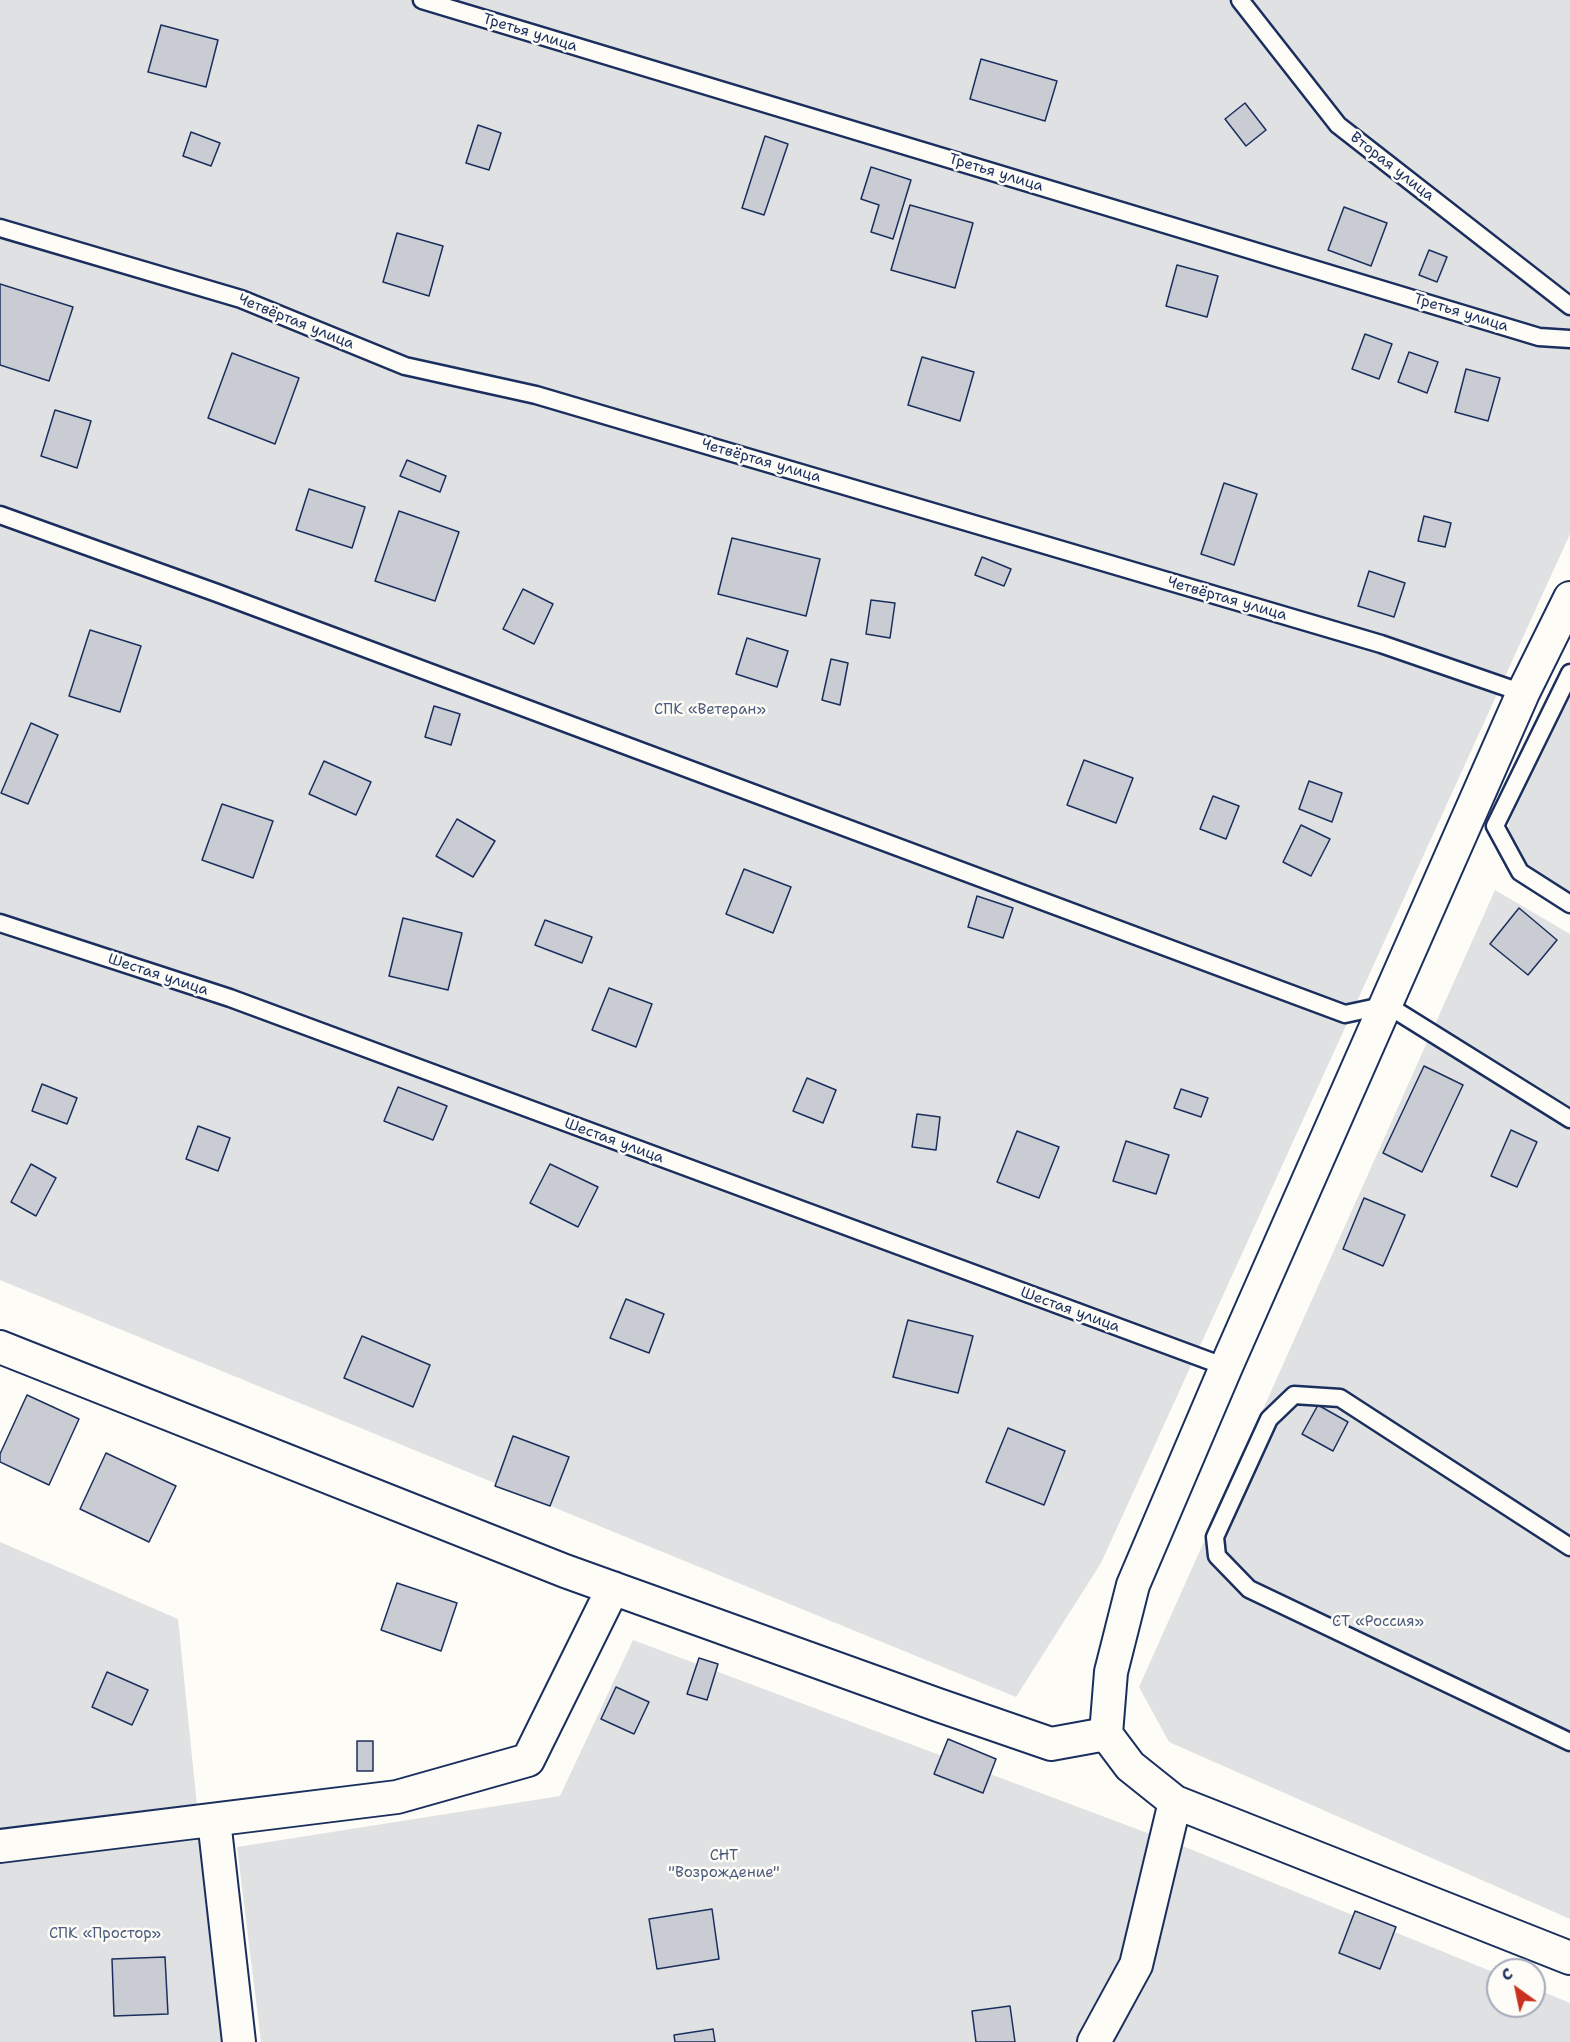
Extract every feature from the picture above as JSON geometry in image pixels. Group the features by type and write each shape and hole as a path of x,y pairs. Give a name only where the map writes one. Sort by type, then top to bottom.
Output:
{"street":[{"path":"1570,598 1523,693 1226,1367 1133,1585 1111,1672 1106,1734 1130,1766 1175,1802 1570,1958"},
{"path":"0,1347 543,1562 938,1705 1051,1744 1106,1734"},
{"path":"0,1846 397,1797 528,1760 613,1587"},
{"path":"1094,2042 1136,1965 1175,1802"},
{"path":"214,1820 239,2042"}],"lane":[{"name":"Третья улица","path":"422,0 1539,337 1570,339"},
{"name":"Вторая улица","path":"1240,0 1338,125 1570,306"},
{"name":"Четвёртая улица","path":"0,228 240,299 405,366 536,395 1382,644 1523,693"},
{"path":"0,515 228,597 1345,1014 1387,1005 1570,1119"},
{"path":"1570,673 1495,826 1520,872 1570,904"},
{"name":"Шестая улица","path":"0,922 241,1003 1226,1367"},
{"path":"1570,1547 1340,1398 1294,1395 1269,1419 1215,1537 1217,1556 1249,1589 1570,1742"}],"green space":[{"name":"СПК «Ветеран»","path":"0,0 1570,0 1570,534 1101,1563 1016,1697 0,1280"},
{"path":"1570,688 1570,897 1503,854 1510,820"},
{"name":"СТ «Россия»","path":"1495,890 1570,934 1570,1919 1169,1742 1139,1687"},
{"name":"СПК «Простор»","path":"0,1542 178,1619 221,2042 0,2042"},
{"name":"СНТ \"Возрождение\"","path":"633,1640 1190,1849 1486,1969 1486,2018 1546,2018 1546,1993 1570,2003 1570,2042 261,2042 237,1847 560,1796"}],"building":[{"path":"161,25 218,40 206,87 148,72"},
{"path":"981,59 1057,81 1045,121 970,99"},
{"path":"1245,103 1266,130 1246,146 1225,119"},
{"path":"478,125 501,133 489,170 466,163"},
{"path":"191,132 220,143 211,166 183,156"},
{"path":"765,136 788,144 764,215 742,208"},
{"path":"871,167 911,180 893,239 871,232 879,205 861,199"},
{"path":"910,205 973,223 955,288 891,270"},
{"path":"1344,207 1387,223 1371,266 1328,250"},
{"path":"397,233 443,246 429,296 383,282"},
{"path":"1429,250 1447,257 1437,282 1419,275"},
{"path":"1177,265 1218,276 1207,317 1166,306"},
{"path":"0,284 73,307 49,381 0,365"},
{"path":"1365,334 1392,344 1379,379 1352,369"},
{"path":"1409,352 1438,362 1427,393 1398,382"},
{"path":"232,353 299,378 275,444 208,418"},
{"path":"922,357 974,372 960,421 908,405"},
{"path":"1466,369 1500,378 1488,421 1455,412"},
{"path":"55,410 91,421 77,468 41,456"},
{"path":"407,460 446,476 440,492 400,476"},
{"path":"1224,483 1257,494 1234,565 1201,554"},
{"path":"309,489 365,507 352,548 296,530"},
{"path":"399,511 459,532 435,601 375,581"},
{"path":"1424,516 1451,523 1445,547 1418,541"},
{"path":"732,538 820,559 806,616 718,594"},
{"path":"982,557 1011,569 1004,586 975,575"},
{"path":"1369,571 1405,583 1394,617 1358,606"},
{"path":"523,589 553,604 534,644 503,629"},
{"path":"871,600 895,603 890,638 866,634"},
{"path":"90,630 141,646 120,712 69,696"},
{"path":"747,638 788,651 777,687 736,674"},
{"path":"831,659 848,663 840,705 822,700"},
{"path":"434,706 460,714 451,745 425,737"},
{"path":"31,723 58,735 28,804 1,793"},
{"path":"1084,760 1133,778 1116,823 1067,805"},
{"path":"324,761 371,782 356,815 309,794"},
{"path":"1309,781 1342,793 1332,822 1299,809"},
{"path":"1213,796 1239,806 1226,839 1200,829"},
{"path":"222,804 273,821 253,878 202,860"},
{"path":"457,819 495,841 473,877 436,856"},
{"path":"1301,825 1330,839 1311,876 1283,862"},
{"path":"744,869 791,887 773,933 726,914"},
{"path":"977,896 1013,908 1003,938 968,927"},
{"path":"1519,908 1557,940 1528,975 1490,944"},
{"path":"403,918 462,933 448,990 389,976"},
{"path":"545,920 592,937 582,963 535,945"},
{"path":"609,988 652,1004 636,1047 592,1030"},
{"path":"1424,1066 1463,1085 1422,1172 1383,1153"},
{"path":"807,1078 836,1090 823,1123 793,1111"},
{"path":"42,1084 77,1098 67,1124 32,1111"},
{"path":"398,1087 447,1106 433,1140 384,1121"},
{"path":"1181,1089 1208,1098 1201,1117 1174,1108"},
{"path":"917,1114 940,1117 936,1150 912,1147"},
{"path":"198,1126 230,1138 218,1171 186,1159"},
{"path":"1511,1130 1537,1142 1517,1187 1491,1176"},
{"path":"1017,1131 1059,1147 1039,1198 997,1182"},
{"path":"1126,1141 1169,1155 1156,1194 1113,1181"},
{"path":"31,1164 56,1178 36,1216 11,1202"},
{"path":"550,1164 598,1187 578,1227 530,1203"},
{"path":"1364,1198 1405,1215 1383,1266 1343,1249"},
{"path":"626,1299 664,1314 649,1353 610,1338"},
{"path":"908,1320 973,1336 958,1393 893,1377"},
{"path":"362,1336 430,1365 413,1407 344,1378"},
{"path":"27,1395 79,1419 49,1485 0,1462 0,1454"},
{"path":"1318,1405 1348,1422 1333,1451 1302,1434"},
{"path":"1008,1428 1065,1451 1044,1505 986,1482"},
{"path":"513,1436 569,1457 550,1506 495,1486"},
{"path":"106,1453 176,1486 149,1542 80,1509"},
{"path":"397,1583 457,1603 441,1651 381,1630"},
{"path":"699,1658 718,1664 707,1700 687,1694"},
{"path":"107,1672 148,1690 132,1725 92,1707"},
{"path":"616,1687 649,1702 634,1734 601,1719"},
{"path":"948,1739 996,1759 983,1793 934,1774"},
{"path":"357,1741 373,1741 373,1771 357,1771"},
{"path":"712,1909 719,1959 657,1969 649,1919"},
{"path":"1355,1911 1396,1927 1380,1969 1339,1953"},
{"path":"165,1957 168,2014 114,2016 112,1959"},
{"path":"1010,2006 1015,2042 976,2042 972,2011"},
{"path":"713,2029 715,2042 675,2042 674,2035"}]}
